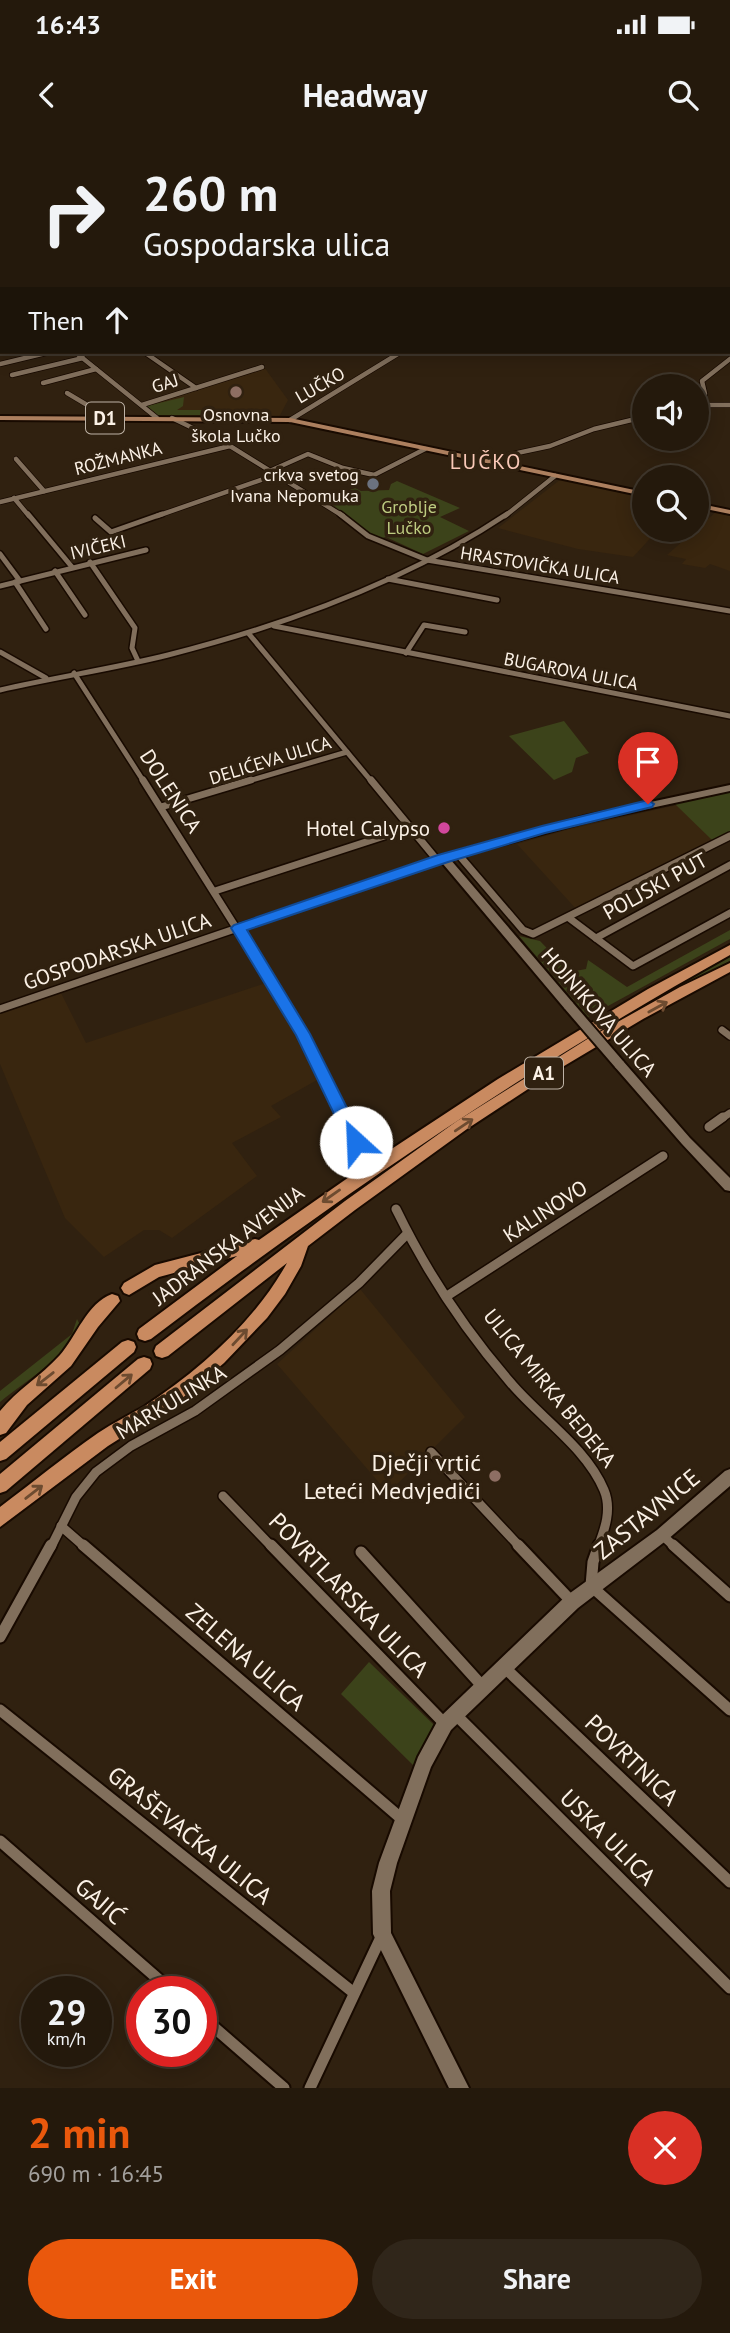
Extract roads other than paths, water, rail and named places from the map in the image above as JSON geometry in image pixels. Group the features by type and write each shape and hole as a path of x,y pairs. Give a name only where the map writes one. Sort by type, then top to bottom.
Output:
{"highway":[{"name":"JADRANSKA AVENIJA","path":"145,1334 267,1241 470,1102 591,1027 730,949"},
{"name":"JADRANSKA AVENIJA","path":"162,1351 408,1164 562,1062 730,967"},
{"path":"129,1288 155,1272 267,1241"},
{"path":"0,1518 104,1438 154,1409 240,1338 285,1284 302,1242"},
{"path":"0,1427 6,1414 21,1397 65,1361 96,1314 111,1301"},
{"path":"0,1453 128,1348"},
{"path":"0,1485 144,1364"}],"main road":[{"name":"D1","path":"0,418 290,420 465,458 500,460 555,476 632,492"},
{"path":"709,508 730,512"},
{"path":"440,860 585,819 730,789"},
{"name":"HOJNIKOVA ULICA","path":"440,860 686,1141 730,1186"},
{"name":"ZASTAVNICE","path":"591,1586 662,1535 730,1476"},
{"path":"459,2088 382,1934 381,1891 424,1763 450,1719 591,1586"}],"street":[{"path":"0,364 42,354"},
{"name":"GAJ","path":"78,354 157,418"},
{"name":"GAJ","path":"147,354 196,388"},
{"name":"LUČKO","path":"290,420 398,354"},
{"path":"12,375 83,358"},
{"path":"709,376 730,359"},
{"name":"GAJ","path":"142,405 262,367"},
{"path":"43,383 96,369"},
{"path":"67,393 109,418"},
{"path":"709,404 730,405"},
{"name":"HRASTOVIČKA ULICA","path":"172,418 272,470 349,520 368,536 427,560 730,611"},
{"path":"500,460 550,446 594,429 632,420"},
{"name":"ROŽMANKA","path":"0,502 230,446"},
{"path":"272,470 308,454 343,468 374,475 425,449"},
{"path":"16,459 44,491"},
{"path":"95,518 111,532 278,474"},
{"path":"0,691 46,678 138,661 274,626 388,579 479,534 512,513 555,476"},
{"path":"13,498 72,567"},
{"name":"IVIČEKI","path":"0,586 146,550"},
{"path":"0,554 46,629"},
{"path":"90,562 135,628 132,648 138,661"},
{"name":"IVIČEKI","path":"55,571 85,615"},
{"path":"388,579 497,600"},
{"path":"406,653 423,625 465,632"},
{"name":"BUGAROVA ULICA","path":"274,626 730,716"},
{"name":"HOJNIKOVA ULICA","path":"249,634 410,828 440,860"},
{"path":"0,652 46,678"},
{"name":"DOLENICA","path":"74,673 239,928"},
{"name":"DELIĆEVA ULICA","path":"161,807 346,752"},
{"path":"215,891 410,828"},
{"name":"POLJSKI PUT","path":"458,854 490,895 528,933 533,934 730,836"},
{"name":"GOSPODARSKA ULICA","path":"0,1009 440,860"},
{"name":"POLJSKI PUT","path":"596,938 730,865"},
{"name":"POLJSKI PUT","path":"569,918 633,966 730,914"},
{"path":"239,928 303,1034 356,1142"},
{"path":"722,1030 730,1037"},
{"path":"709,1127 730,1113"},
{"name":"KALINOVO","path":"447,1296 663,1156"},
{"name":"ULICA MIRKA BEDEKA","path":"396,1209 407,1234 447,1296 510,1382 591,1470 605,1493 605,1528 592,1564 591,1586"},
{"name":"MARKULINKA","path":"0,1637 20,1605 78,1492 98,1471 117,1456 190,1415 256,1370 367,1276 407,1234"},
{"path":"431,1452 572,1602"},
{"name":"POVRTLARSKA ULICA","path":"223,1496 450,1719"},
{"name":"ZELENA ULICA","path":"61,1526 403,1820"},
{"path":"662,1535 730,1596"},
{"path":"361,1552 484,1688"},
{"path":"591,1586 730,1710"},
{"name":"POVRTNICA","path":"505,1668 730,1882"},
{"name":"GRAŠEVAČKA ULICA","path":"0,1710 354,1993"},
{"name":"USKA ULICA","path":"450,1719 730,1988"},
{"name":"GAJIĆ","path":"0,1841 155,1976"},
{"path":"310,2088 382,1934"},
{"path":"217,2030 284,2088"}],"place":[{"name":"Osnovna škola Lučko","path":"236,392"},
{"name":"crkva svetog Ivana Nepomuka","path":"373,484"},
{"name":"Hotel Calypso","path":"444,828"},
{"name":"Dječji vrtić Leteći Medvjedići","path":"495,1476"}],"district":[{"name":"LUČKO","path":"486,461"}],"park label":[{"name":"Groblje Lučko","path":"409,516"}]}
